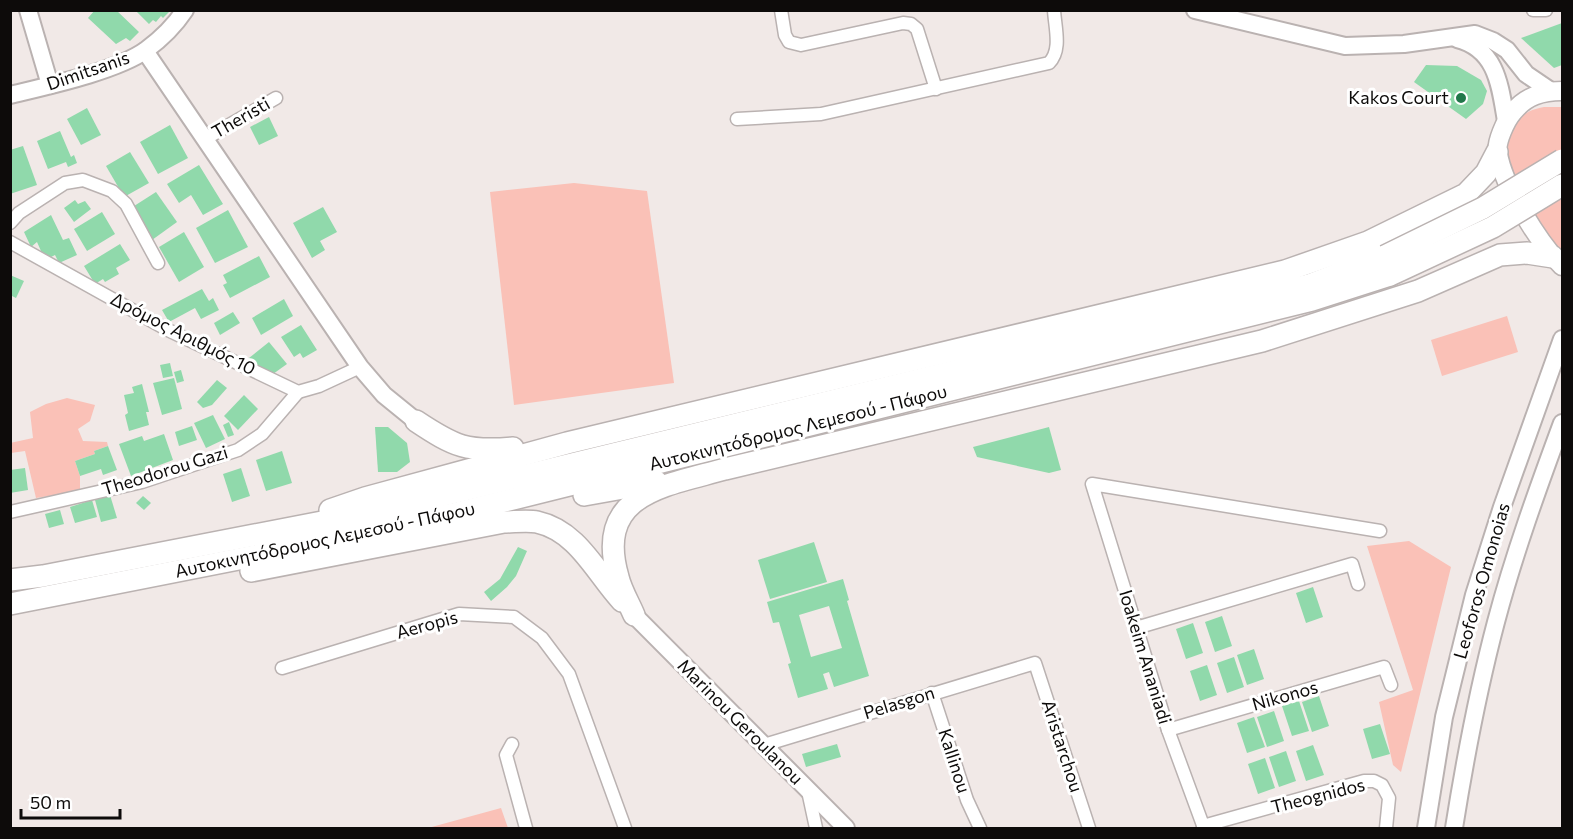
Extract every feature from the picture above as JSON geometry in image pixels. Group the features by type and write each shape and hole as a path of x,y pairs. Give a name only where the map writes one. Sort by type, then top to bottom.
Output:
{"highway":[{"path":"250,537 365,498 567,443 1285,271 1368,242 1466,194 1486,173 1497,152"},
{"name":"Αυτοκινητόδρομος Λεμεσού - Πάφου","path":"10,580 43,576 374,512 1388,266 1563,160"},
{"name":"Αυτοκινητόδρομος Λεμεσού - Πάφου","path":"10,605 457,513 1312,300 1388,266 1493,227 1563,185"},
{"path":"634,615 618,578 612,550 616,522 630,504 655,489 726,469 1262,341 1418,291 1500,255 1527,253 1558,262"},
{"path":"416,421 442,439 464,448 485,450 567,443"},
{"path":"457,513 571,497 726,469"},
{"path":"10,605 126,596 504,522 536,521 563,532 585,554 608,586 634,615"}],"main road":[{"path":"1557,91 1533,95 1520,103 1506,121 1497,152 1506,179 1532,226 1558,262"}],"street":[{"path":"28,10 50,85"},
{"name":"Dimitsanis","path":"10,95 118,64 146,51 176,24 185,10"},
{"path":"781,10 785,35 789,42 801,45 903,23 911,24 917,30 936,89"},
{"path":"737,119 821,114 1049,63 1055,56 1057,46 1054,10"},
{"path":"1195,10 1345,46 1404,44 1475,34 1507,50 1526,74 1557,91"},
{"path":"1533,10 1546,10"},
{"path":"1450,37 1470,42 1485,54 1499,81 1506,121"},
{"path":"146,51 360,367 384,395 416,421"},
{"name":"Theristi","path":"205,139 276,98"},
{"path":"10,223 19,213 65,183 83,180 112,191 126,204 158,263"},
{"name":"Δρόμος Αριθμός 10","path":"10,242 168,330 298,392"},
{"name":"Leoforos Omonoias","path":"1426,828 1444,717 1474,595 1502,507 1563,339"},
{"path":"298,392 319,386 360,367"},
{"name":"Theodorou Gazi","path":"10,512 142,482 238,450 262,434 298,392"},
{"name":"Leoforos Omonoias","path":"1454,828 1466,753 1496,623 1529,512 1563,423"},
{"name":"Ioakeim Ananiadi","path":"1204,827 1168,730 1092,484 1380,531"},
{"path":"1136,628 1352,564 1358,584"},
{"name":"Aeropis","path":"282,668 459,614 514,617 542,638 569,674 625,828"},
{"name":"Marinou Geroulanou","path":"634,615 846,828"},
{"name":"Pelasgon","path":"764,745 1035,663"},
{"name":"Aristarchou","path":"1035,663 1089,828"},
{"name":"Nikonos","path":"1168,730 1384,667 1391,685"},
{"name":"Kallinou","path":"932,693 967,800 980,828"},
{"path":"512,744 507,755 526,828"},
{"name":"Theognidos","path":"1204,827 1364,782 1374,782 1382,784 1389,798 1386,828"},
{"path":"808,790 816,828"}],"shaded area":[{"path":"1544,107 1562,107 1562,260 1508,174 1506,156 1508,138 1516,122 1530,111"},
{"path":"574,183 647,191 674,383 514,405 490,192"},
{"path":"1507,316 1518,352 1442,376 1431,340"},
{"path":"67,398 95,405 90,421 78,429 83,441 107,442 108,446 94,451 95,454 75,461 80,476 80,491 36,498 25,451 11,453 10,443 33,438 30,412 46,404"},
{"path":"1409,541 1451,567 1401,772 1393,765 1379,702 1413,690 1367,546"},
{"path":"501,808 508,828 428,828"}],"building":[{"path":"95,10 116,10 139,32 130,41 126,38 116,44 88,18"},
{"path":"135,10 171,10 163,18 161,16 156,22 153,20 149,24"},
{"path":"1562,23 1562,65 1554,68 1521,38"},
{"name":"Kakos Court","path":"1426,65 1457,66 1481,80 1487,91 1483,104 1466,119 1414,82"},
{"path":"87,108 101,135 81,145 67,119"},
{"path":"269,117 278,136 259,145 250,127"},
{"path":"170,125 188,158 158,174 140,142"},
{"path":"60,131 71,157 74,155 77,163 68,167 66,162 48,169 37,141"},
{"path":"23,146 37,185 10,194 10,150"},
{"path":"130,152 149,183 124,197 106,166"},
{"path":"199,165 223,204 203,215 191,195 179,203 167,184"},
{"path":"156,192 177,222 152,240 131,208"},
{"path":"75,200 78,204 85,201 91,209 74,222 64,208"},
{"path":"323,207 337,232 320,241 325,250 312,258 293,223"},
{"path":"228,210 248,247 215,263 196,228"},
{"path":"102,212 115,234 87,251 74,229"},
{"path":"51,215 63,240 69,238 77,255 59,263 55,255 45,260 37,242 31,247 24,232"},
{"path":"184,232 204,267 179,282 159,247"},
{"path":"120,244 130,260 116,268 119,274 105,282 103,279 95,284 84,266"},
{"path":"259,256 270,277 230,298 223,285 227,283 223,275"},
{"path":"10,275 24,281 16,298 10,295"},
{"path":"202,289 209,301 213,298 219,310 201,319 195,308 169,322 162,310"},
{"path":"284,299 293,316 261,335 252,318"},
{"path":"233,312 240,323 220,335 214,323"},
{"path":"301,325 317,350 303,358 300,353 294,357 281,337"},
{"path":"269,342 287,364 273,374 254,365 249,358"},
{"path":"170,363 173,376 163,378 160,365"},
{"path":"181,370 184,381 177,383 174,372"},
{"path":"174,378 182,409 162,415 153,383"},
{"path":"217,380 227,388 212,405 203,408 197,402"},
{"path":"142,384 149,412 146,412 149,425 129,431 124,395 134,393 132,387"},
{"path":"244,395 258,409 238,430 224,416"},
{"path":"213,415 225,439 206,448 194,423"},
{"path":"229,422 234,435 228,437 223,425"},
{"path":"192,426 197,440 179,446 175,432"},
{"path":"375,427 388,427 407,443 410,462 397,472 378,472"},
{"path":"1049,427 1061,470 1049,473 977,457 973,447"},
{"path":"164,434 173,460 131,476 119,444 142,436 144,441"},
{"path":"108,446 117,470 103,475 101,469 80,476 75,461 95,454 94,451"},
{"path":"282,451 292,483 266,491 256,460"},
{"path":"25,468 28,490 10,493 10,470"},
{"path":"241,468 250,496 232,502 223,474"},
{"path":"110,495 117,518 101,522 95,500"},
{"path":"143,496 151,503 144,510 136,503"},
{"path":"92,500 97,517 75,523 70,507"},
{"path":"60,510 64,524 49,528 45,514"},
{"path":"814,542 827,582 770,599 758,560"},
{"path":"518,547 527,551 516,576 491,601 484,592 500,579"},
{"path":"843,579 849,600 847,601 869,676 834,687 829,672 823,674 828,689 798,698 779,622 773,623 767,602","holes":["829,606 842,648 811,657 799,615"]},
{"path":"1313,587 1323,617 1306,623 1296,593"},
{"path":"1222,616 1232,646 1215,652 1205,622"},
{"path":"1193,623 1203,653 1186,659 1176,629"},
{"path":"1254,649 1264,679 1247,685 1237,655"},
{"path":"1234,657 1244,687 1227,693 1217,663"},
{"path":"1207,665 1217,695 1200,701 1190,671"},
{"path":"1319,696 1329,726 1312,732 1302,702"},
{"path":"1299,701 1309,731 1292,736 1282,706"},
{"path":"1274,711 1284,741 1267,747 1257,717"},
{"path":"1254,717 1265,747 1247,753 1237,723"},
{"path":"1380,724 1390,754 1372,759 1363,729"},
{"path":"837,744 841,757 806,767 802,754"},
{"path":"1313,745 1324,775 1306,781 1296,751"},
{"path":"1286,751 1296,781 1279,787 1269,757"},
{"path":"1265,758 1275,788 1258,794 1248,764"}],"place":[{"name":"Kakos Court","path":"1461,98"}]}
